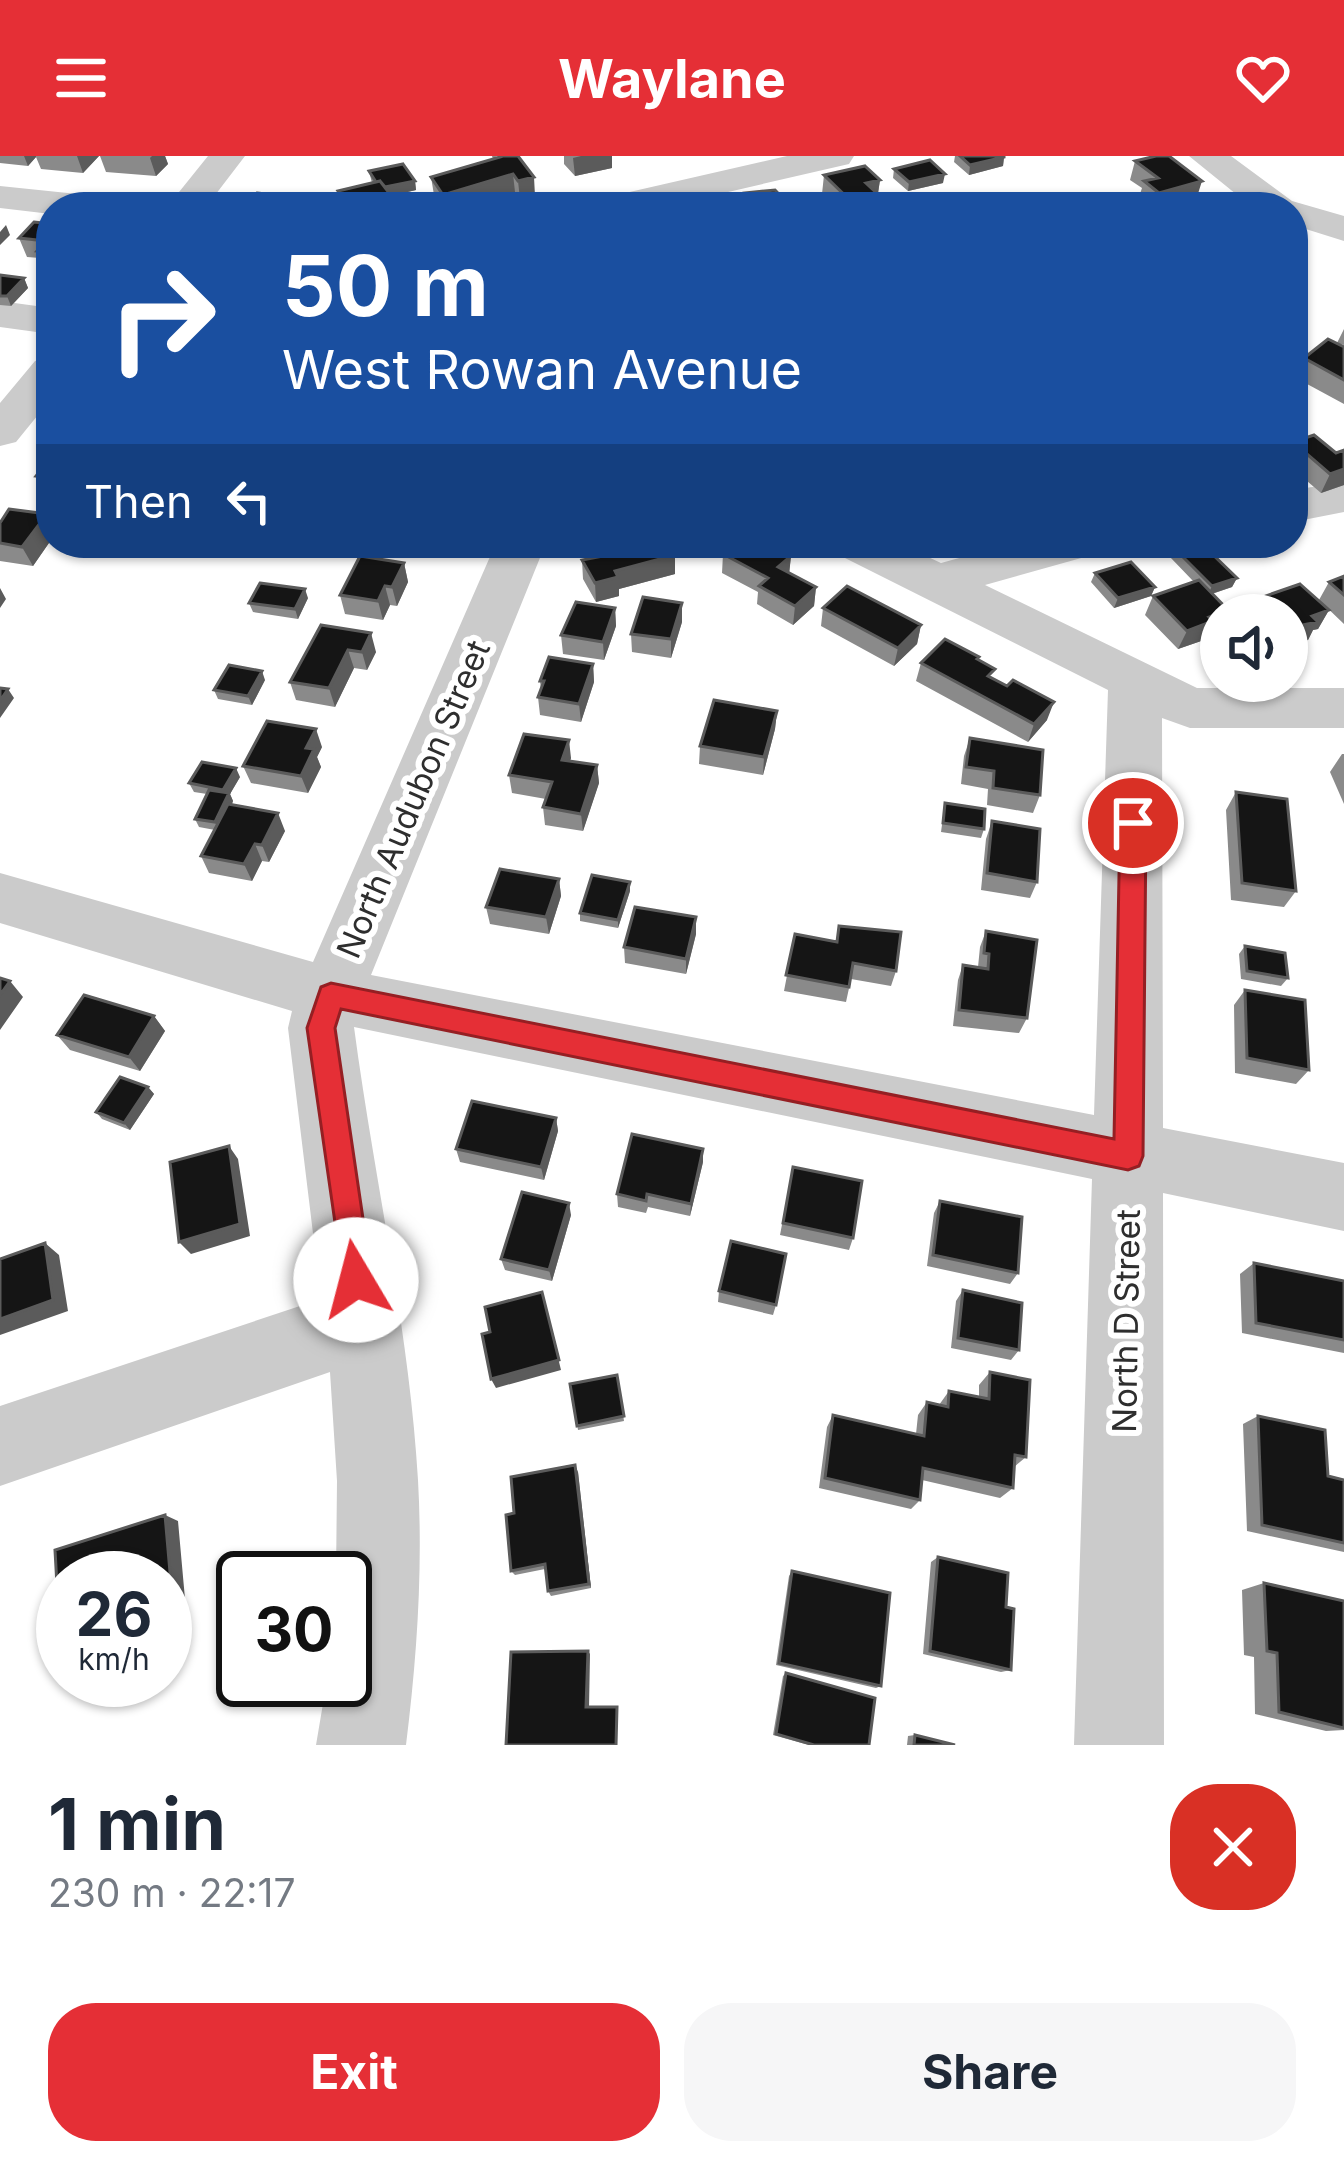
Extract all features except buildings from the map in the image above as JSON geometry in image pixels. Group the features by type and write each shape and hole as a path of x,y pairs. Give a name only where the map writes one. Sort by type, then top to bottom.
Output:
{"street":[{"path":"679,192 836,156"},
{"path":"1207,156 1269,192"},
{"path":"202,192 234,161"},
{"path":"0,197 36,201"},
{"path":"1308,217 1344,229"},
{"path":"0,314 36,318"},
{"path":"0,432 36,388"},
{"path":"1308,503 1344,497"},
{"name":"North Audubon Street","path":"361,1745 371,1684 380,1546 377,1419 321,1028 515,558"},
{"path":"885,558 1190,707 1344,708"},
{"path":"932,583 1021,558"},
{"name":"North D Street","path":"1119,1745 1135,680"},
{"path":"0,898 331,995 1344,1197"},
{"path":"0,1446 362,1322"}],"route":[{"path":"356,1280 321,1028 331,995 1128,1156 1133,823"}]}
